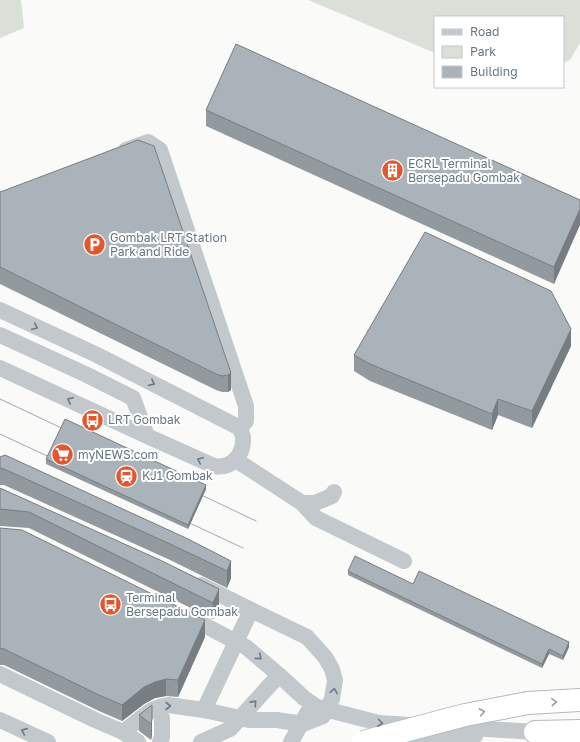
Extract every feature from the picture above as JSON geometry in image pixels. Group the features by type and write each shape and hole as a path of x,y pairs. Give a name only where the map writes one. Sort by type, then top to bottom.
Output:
{"highway":[{"path":"363,742 465,715 528,703 580,700"},
{"path":"535,732 580,731"}],"lane":[{"path":"111,156 148,142 160,150 246,406 246,421 240,428"},
{"path":"0,310 95,354 240,428 243,438 241,450 236,460 228,465 222,468 214,466 0,368"},
{"path":"0,335 133,398 147,436"},
{"path":"236,460 302,503 316,518 404,561"},
{"path":"302,503 315,503 332,496 334,492"},
{"path":"0,682 127,741 132,739 150,711 159,707 168,706 204,710 250,720 277,720 303,724 323,716 332,699 335,680 332,669 325,657 307,637 191,581"},
{"path":"204,710 251,610"},
{"path":"176,611 246,647 279,674 304,698 317,707 379,723 535,732"},
{"path":"0,674 132,739"},
{"path":"201,742 230,730 279,674"},
{"path":"291,742 307,714 304,698"},
{"path":"160,742 162,737 162,718"},
{"path":"0,720 48,742"},
{"path":"415,742 484,735 535,732"}],"green space":[{"path":"0,0 21,0 24,28 0,38"},
{"path":"308,0 580,0 580,43 570,60 564,63 564,16 434,16 434,53"}],"building":[{"name":"ECRL Terminal Bersepadu Gombak","path":"236,44 580,200 580,209 554,267 206,110"},
{"name":"Gombak LRT Station Park and Ride","path":"138,140 154,146 231,373 228,375 222,376 216,374 0,267 0,192"},
{"path":"425,232 551,291 571,329 532,411 498,399 492,414 370,364 354,355"},
{"name":"KJ1 Gombak","path":"65,419 206,485 188,525 46,459"},
{"path":"5,455 186,538 231,561 227,571 0,468 0,457"},
{"path":"0,488 160,560 219,589 213,603 29,512 0,509"},
{"path":"0,528 22,530 205,620 178,680 166,679 155,682 144,687 122,705 0,648"},
{"path":"355,556 413,584 419,571 569,642 563,656 549,649 542,664 348,571"},
{"path":"152,705 152,719 151,724 139,715"}],"tram line":[{"path":"0,399 70,432"},
{"path":"0,434 58,461"},
{"path":"193,491 256,521"},
{"path":"181,519 243,548"}],"place":[{"name":"ECRL Terminal Bersepadu Gombak","path":"393,171"},
{"name":"Gombak LRT Station Park and Ride","path":"94,245"},
{"name":"LRT Gombak","path":"92,420"},
{"name":"myNEWS.com","path":"62,455"},
{"name":"KJ1 Gombak","path":"126,476"},
{"name":"Terminal Bersepadu Gombak","path":"110,605"}]}
